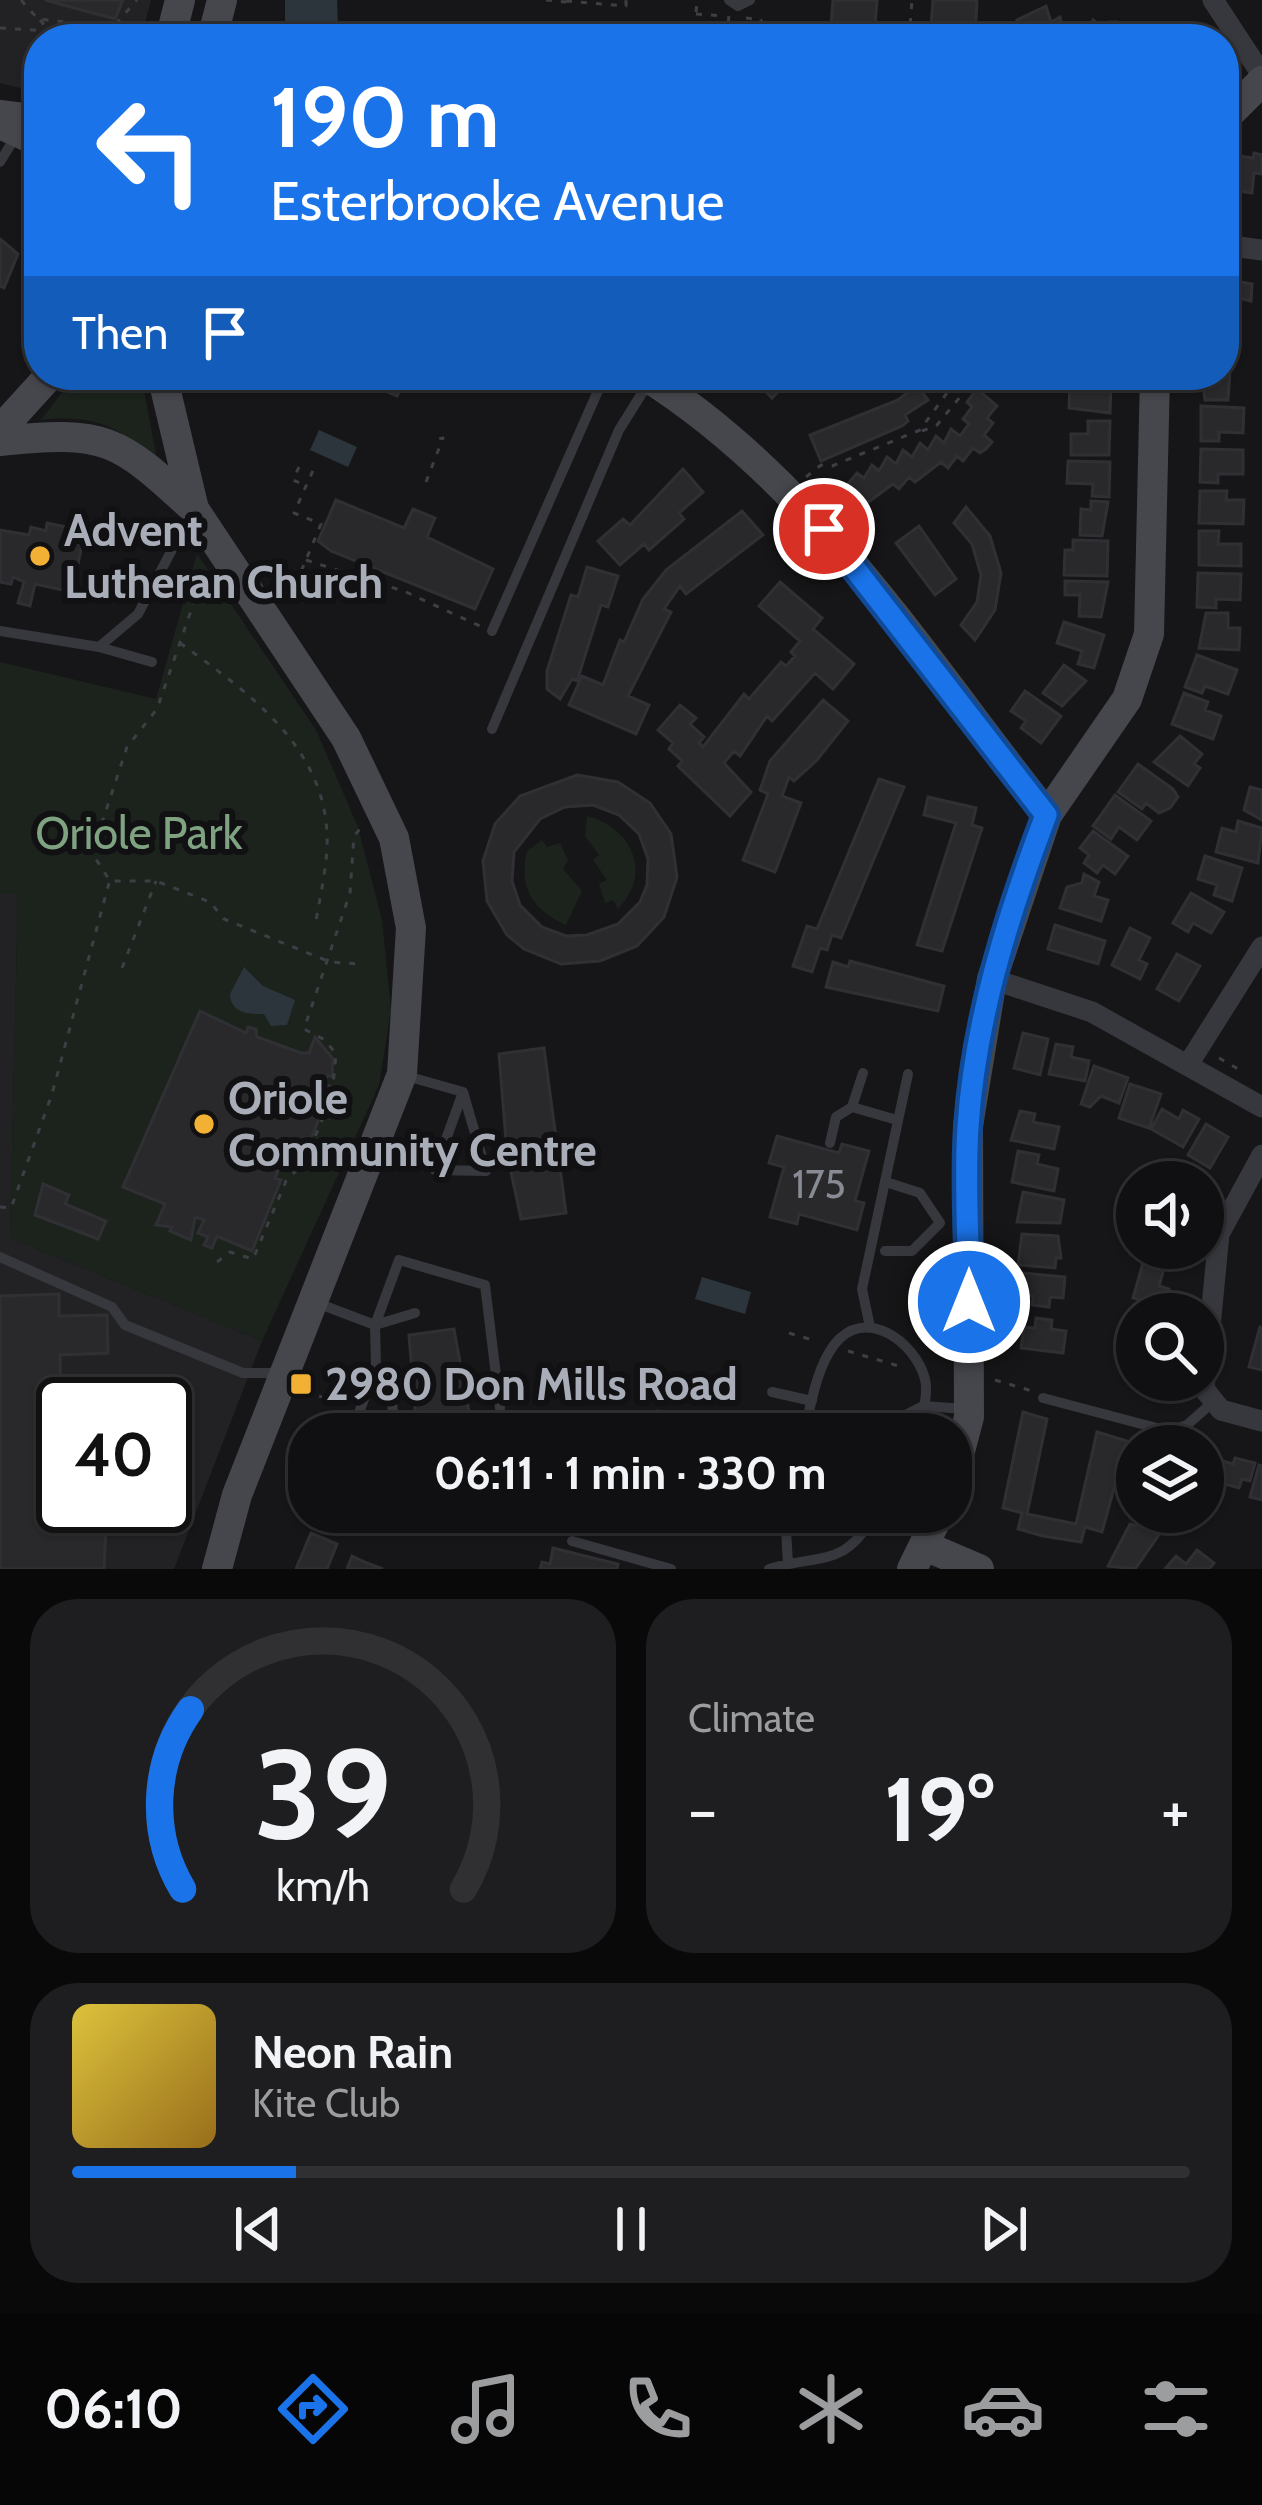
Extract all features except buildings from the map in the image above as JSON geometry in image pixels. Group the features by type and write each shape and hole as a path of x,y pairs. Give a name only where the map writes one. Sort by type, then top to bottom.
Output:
{"street":[{"path":"1239,41 1262,78 1239,103"},
{"path":"0,430 36,390"},
{"path":"166,390 194,509"},
{"path":"666,390 725,432 824,529 1046,815"},
{"path":"968,1413 954,1224 992,979 1046,815 1118,713 1143,661 1149,634 1155,390"},
{"path":"0,441 64,434 96,437 138,457 194,509 346,738 394,838 411,928 402,1074 236,1495 217,1569"},
{"path":"1189,1063 1262,947"},
{"path":"992,979 1091,1012 1262,1107"},
{"path":"1213,1293 1219,1234 1262,1156"},
{"path":"1214,1401 1221,1410 1262,1421"},
{"path":"918,1557 979,1569"}],"lane":[{"path":"731,2 750,0"},
{"path":"492,631 598,390"},
{"path":"492,729 619,430 641,390"},
{"path":"99,647 138,614 194,509"},
{"path":"0,631 99,647 152,662"},
{"path":"830,1143 836,1117 852,1107 862,1072"},
{"path":"402,1074 463,1092"},
{"path":"870,1327 862,1288 889,1183 908,1074"},
{"path":"463,1092 486,1171 435,1170 442,1150 463,1092"},
{"path":"852,1107 897,1120"},
{"path":"885,1252 912,1251 954,1224 920,1193 889,1183"},
{"path":"0,1257 112,1306 125,1325 243,1373 286,1372"},
{"path":"359,1413 376,1367 375,1325 399,1260 485,1285 500,1408"},
{"path":"315,1302 375,1325 415,1313"},
{"path":"809,1413 831,1348 842,1336 870,1327 891,1332 915,1355 927,1384 922,1413"},
{"path":"376,1367 390,1381 392,1413"},
{"path":"772,1392 812,1401"},
{"path":"1043,1398 1168,1431 1187,1425 1214,1401"},
{"path":"909,1413 923,1406 969,1409"},
{"path":"785,1533 788,1564"},
{"path":"769,1569 843,1555 864,1533"},
{"path":"572,1540 671,1569"}],"path":[{"path":"21,0 43,24"},
{"path":"116,24 136,0"},
{"path":"546,0 626,6 626,0"},
{"path":"710,15 710,24"},
{"path":"38,19 85,24"},
{"path":"920,430 952,390"},
{"path":"804,478 821,464 832,466 937,425 966,390"},
{"path":"426,482 443,438 437,439"},
{"path":"276,592 300,574 321,524 294,513 315,466"},
{"path":"299,467 293,480 306,486"},
{"path":"0,1208 11,1208 52,1094 110,881 92,854 127,747 158,709 215,541"},
{"path":"306,560 406,592 492,631"},
{"path":"180,643 272,714 303,755 327,843 316,921"},
{"path":"217,1262 230,1252 253,1259 286,1181 304,1163 332,1096 336,1054 325,1040 304,1029 350,893 354,836 361,827"},
{"path":"110,881 155,881 210,902 224,920 330,962 359,964"},
{"path":"122,968 155,881"},
{"path":"884,1359 914,1372"},
{"path":"995,1380 1043,1398"}],"shaded area":[{"path":"0,0 151,0 145,24 24,24 24,89 0,83"},
{"path":"285,0 337,0 338,24 285,24"},
{"path":"319,430 357,447 348,467 310,450"},
{"path":"18,893 10,1238 262,1341 192,1522 192,1377 36,1377 36,1533 188,1533 174,1569 0,1569 0,894"},
{"path":"244,967 263,986 295,1000 287,1025 271,1026 264,1014 234,1006 230,994"},
{"path":"702,1277 751,1292 745,1314 695,1299"}],"green space":[{"path":"64,390 144,390 158,465 132,441 106,426 76,419 41,420"},
{"name":"Oriole Park","path":"197,554 316,730 358,827 382,920 391,1010 379,1085 262,1341 10,1238 18,894 0,894 0,662 156,699"},
{"path":"587,816 616,831 632,854 634,881 618,909 613,900 605,903 599,884 607,880 593,860 599,855 585,836"},
{"path":"542,840 547,847 560,843 568,860 563,869 582,891 566,925 537,905 527,887 527,851"}],"place":[{"name":"Advent Lutheran Church","path":"40,556"},
{"name":"Oriole Community Centre","path":"204,1124"},
{"name":"2980 Don Mills Road","path":"301,1384"}],"route":[{"path":"824,529 1046,815 992,979 968,1126 969,1302"}]}
